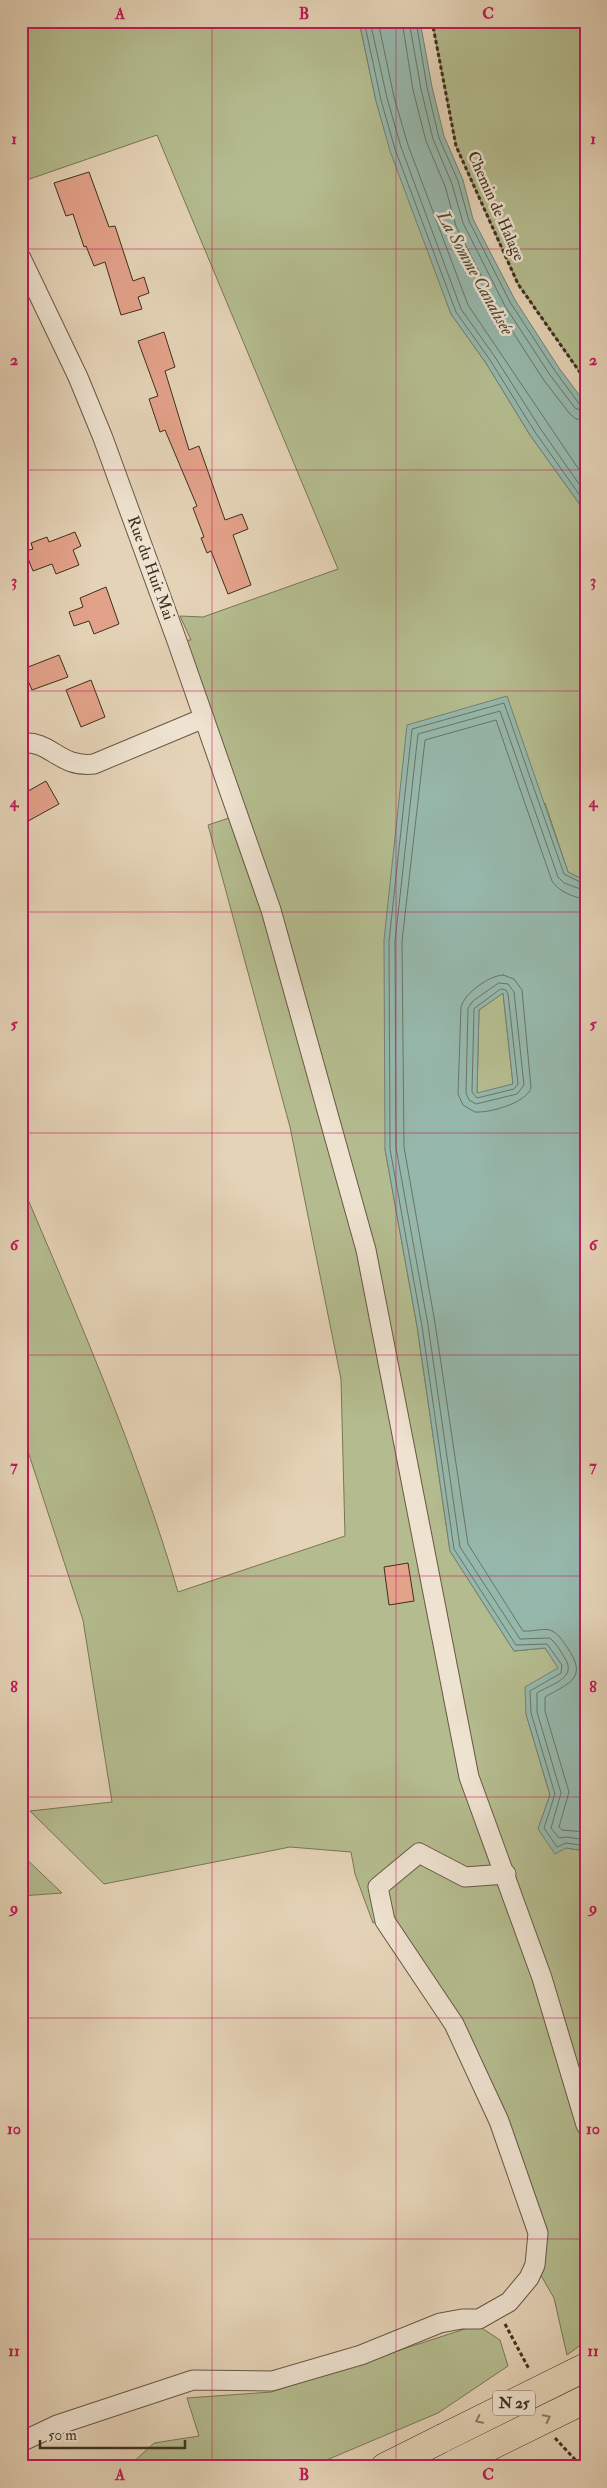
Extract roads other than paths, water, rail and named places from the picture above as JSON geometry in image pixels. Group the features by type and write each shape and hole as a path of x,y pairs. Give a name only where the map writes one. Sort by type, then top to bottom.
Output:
{"highway":[{"name":"N 25","path":"386,2467 586,2367"},
{"name":"N 25","path":"453,2465 586,2399"}],"street":[{"name":"Rue du Huit Mai","path":"21,258 78,377 103,438 204,718 273,920 366,1250 469,1777 506,1874 542,1978 586,2126"},
{"path":"21,743 31,742 42,745 69,763 81,766 94,764 204,718"},
{"path":"21,2442 57,2425 194,2380 272,2381 361,2355 440,2323 462,2318 479,2319 510,2302 529,2278 536,2265 538,2233 492,2106 454,2024 385,1921 378,1887 419,1853 465,1877 506,1874"}],"water":[{"name":"La Somme Canalisée","path":"359,21 420,21 432,87 444,136 463,180 473,219 515,300 559,368 586,404 586,513 530,435 486,363 451,314 390,151 376,101"},
{"path":"507,696 568,872 586,881 586,1851 566,1848 555,1854 538,1829 550,1795 526,1714 525,1687 558,1668 545,1648 514,1651 450,1551 417,1326 385,1149 384,940 407,725","holes":["503,993 513,1084 477,1093 479,1010"]}]}
